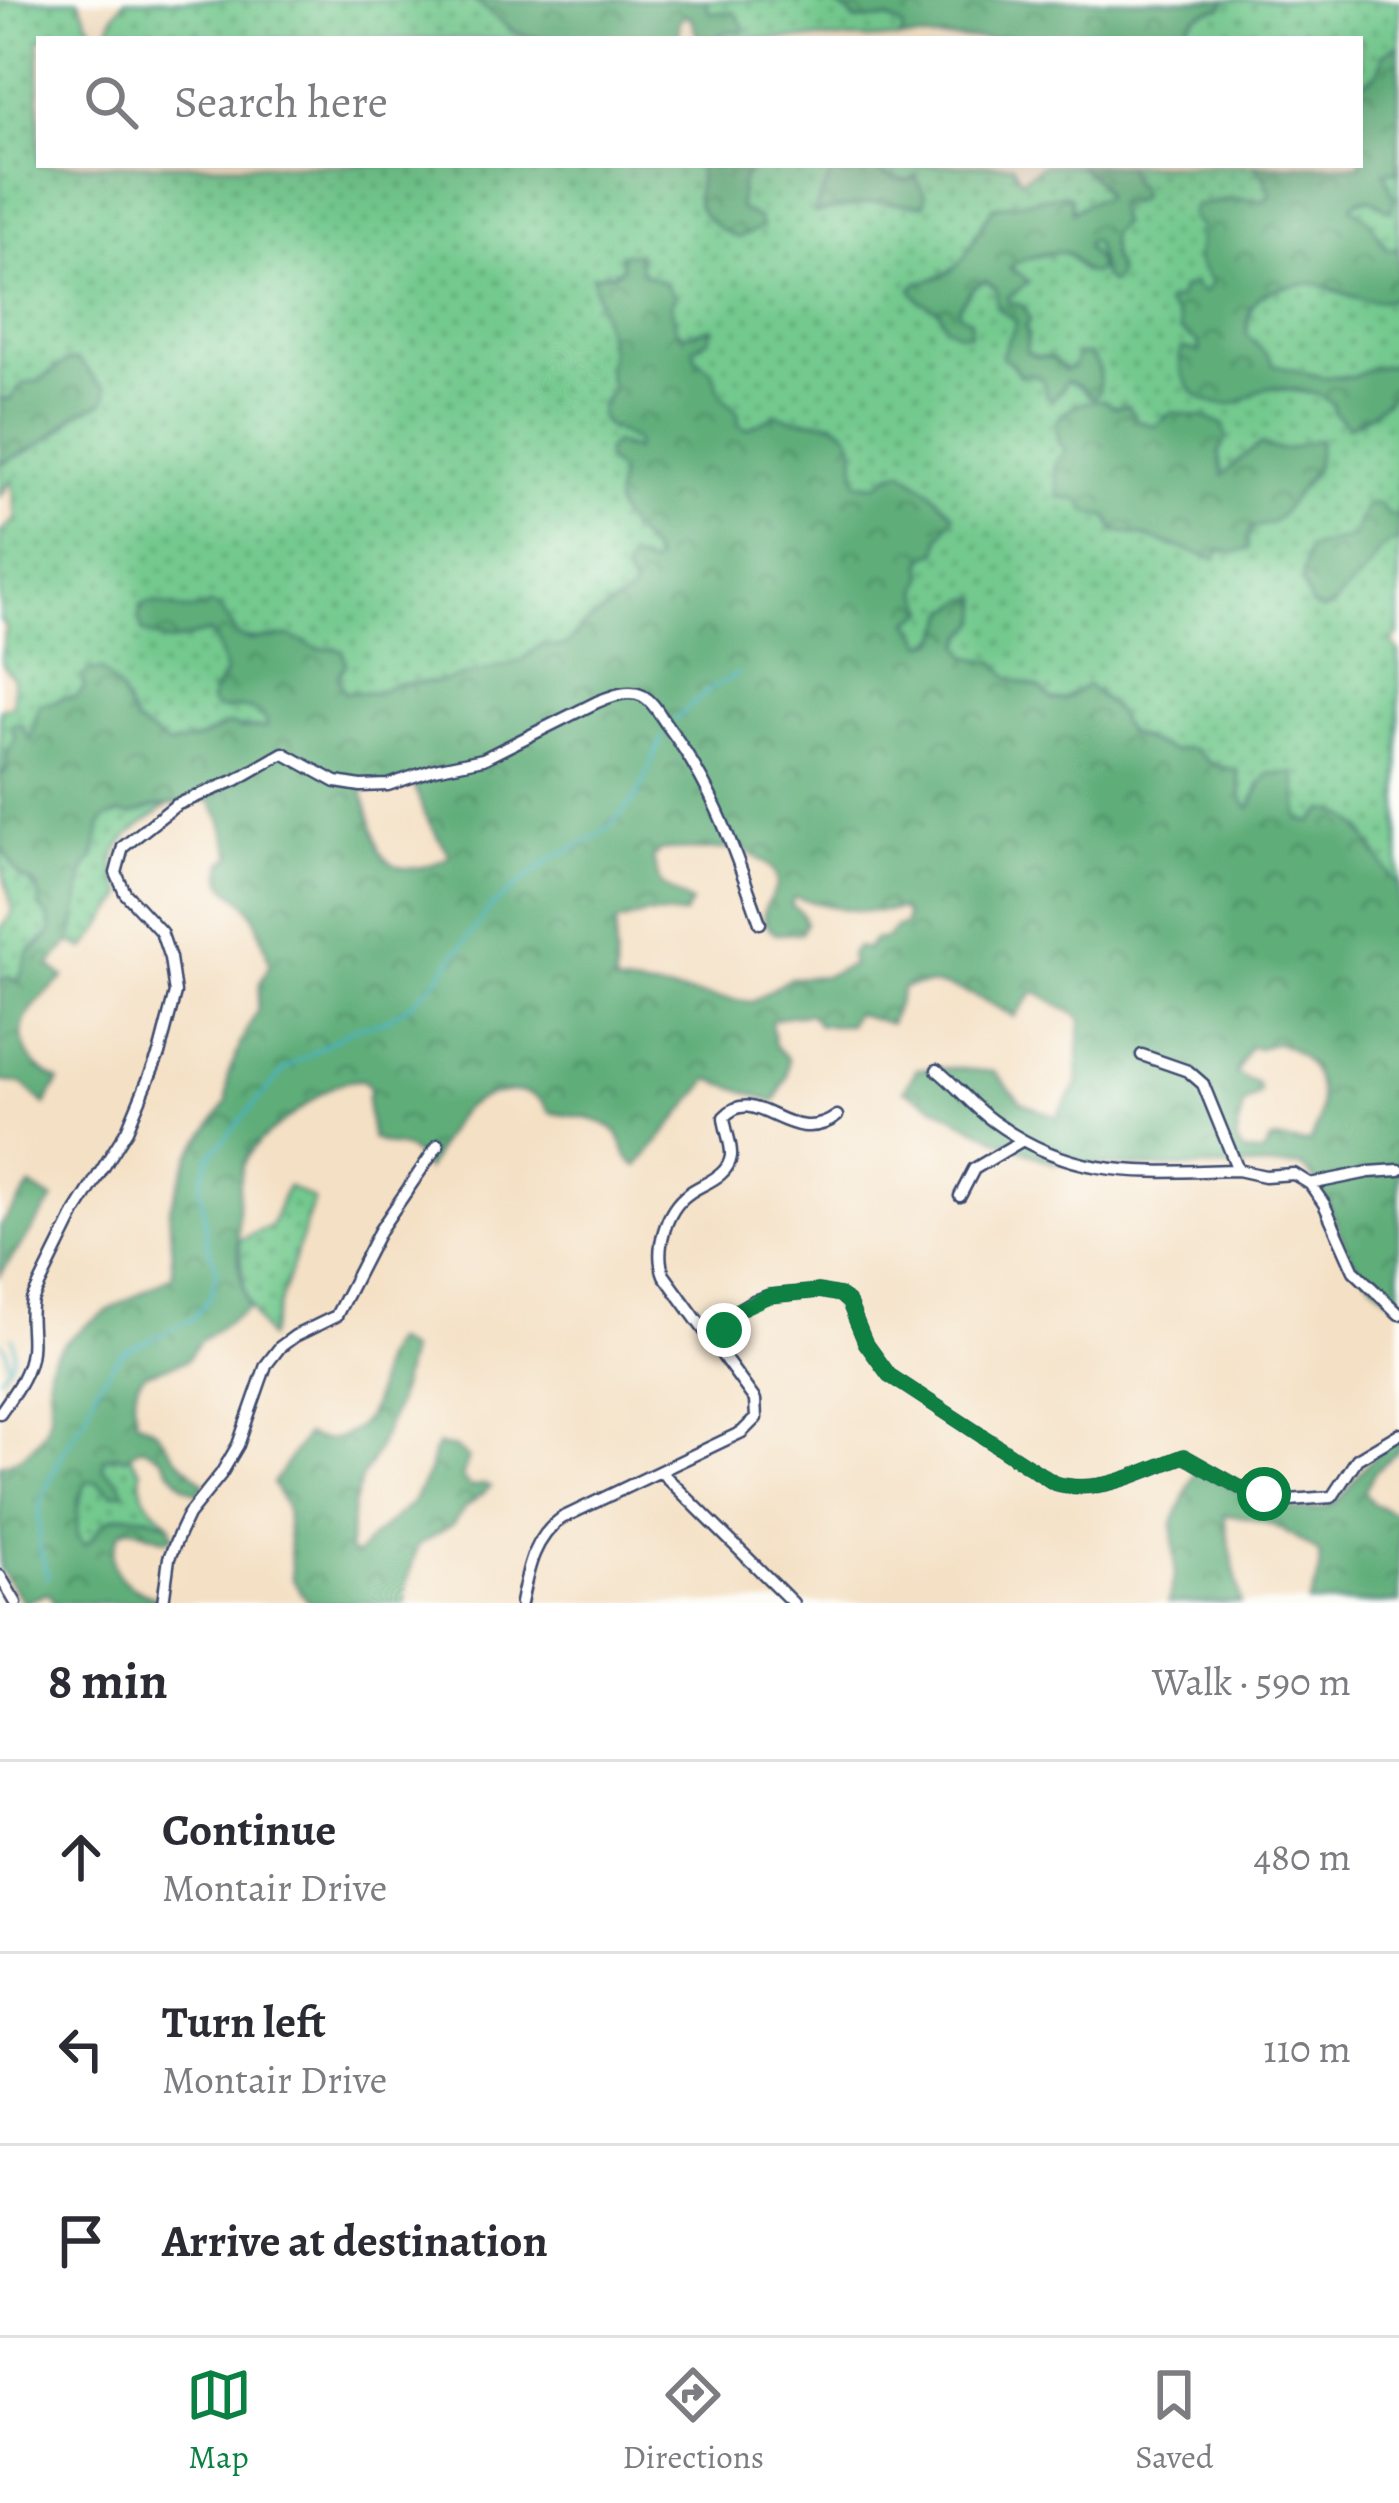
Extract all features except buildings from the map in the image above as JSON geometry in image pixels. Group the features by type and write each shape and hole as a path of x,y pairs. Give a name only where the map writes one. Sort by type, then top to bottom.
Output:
{"street":[{"path":"0,1413 32,1353 32,1300 76,1211 124,1135 159,1054 176,993 170,958 161,932 125,893 116,873 123,847 176,805 236,780 283,753 336,782 388,785 483,759 597,702 632,693 649,700 708,786 760,923"},
{"path":"1142,1055 1187,1071 1203,1084 1238,1170"},
{"path":"938,1070 974,1107 1021,1141 1068,1161 1130,1172 1288,1173 1310,1184 1354,1271 1399,1314"},
{"path":"520,1603 530,1560 551,1526 742,1432 756,1418 755,1400 664,1274 659,1263 662,1241 676,1205 726,1168 731,1156 724,1118 733,1108 746,1106 817,1129 837,1116"},
{"path":"960,1196 974,1169 1021,1141"},
{"path":"163,1603 170,1558 180,1532 238,1445 266,1365 295,1336 336,1316 380,1230 437,1145"},
{"path":"1310,1184 1399,1170"},
{"path":"721,1350 724,1330 738,1310 754,1300 819,1291 840,1295 889,1375 1054,1483 1078,1490 1184,1456 1239,1487 1289,1500 1332,1497 1357,1459 1399,1434"},
{"path":"661,1472 793,1603"},
{"path":"0,1576 16,1603"}],"green space":[{"path":"0,0 79,0 98,36 36,36 36,168 698,168 702,181 696,196 762,227 759,219 739,208 748,168 830,168 830,183 816,213 872,202 924,205 915,177 909,181 894,178 876,168 1014,168 1021,180 1039,168 1082,168 1098,182 1103,200 1071,212 1070,203 1037,200 994,207 975,235 967,259 937,279 920,301 960,314 958,308 974,286 986,281 996,289 997,308 1016,321 1011,363 1020,376 1042,378 1047,397 1067,381 1089,396 1073,367 1063,370 1052,359 1026,351 1028,335 1008,297 1026,285 1010,267 1013,262 1060,251 1083,272 1087,242 1092,240 1103,276 1118,273 1110,233 1121,224 1115,204 1133,202 1127,168 1257,168 1271,195 1264,201 1215,201 1200,226 1212,284 1203,294 1192,284 1181,289 1180,330 1199,342 1199,353 1182,348 1252,396 1264,387 1323,395 1340,417 1359,422 1399,389 1399,636 1391,640 1399,653 1399,886 1375,856 1363,829 1338,812 1311,823 1299,818 1295,788 1260,783 1251,808 1243,803 1237,770 1217,767 1187,748 1172,751 1127,732 1097,692 1052,700 1040,688 1012,680 995,662 968,657 961,646 977,623 979,598 949,610 939,636 925,644 910,620 928,611 919,591 927,555 929,490 903,472 891,474 876,486 858,483 852,471 854,448 835,422 788,420 778,414 747,430 738,425 711,370 696,359 694,348 709,339 711,328 684,335 676,329 665,283 642,273 638,265 592,276 610,347 612,390 601,403 610,429 636,441 635,450 624,447 618,507 656,562 651,566 640,560 624,573 633,585 632,592 590,621 568,645 441,682 394,684 376,693 344,692 338,677 346,664 342,651 239,637 221,609 184,611 155,602 144,632 176,636 209,632 222,658 226,710 253,710 267,721 267,728 221,727 199,739 168,745 135,723 128,709 85,689 35,715 31,741 20,723 12,726 15,739 0,775 0,709 13,705 13,678 1,658 6,627 0,620 0,533 16,519 12,480 0,496 0,464 31,450 78,413 102,403 89,371 54,369 38,382 19,387 11,399 0,399","holes":["1165,416 1226,439 1219,453 1223,477 1248,458 1320,441 1311,476 1271,523 1251,529 1248,539 1220,550 1216,558 1115,531 1108,517 1087,511 1055,465 1066,451 1156,426"]},
{"path":"125,0 473,0 513,32 528,36 106,36 112,17"},
{"path":"473,0 708,0 711,13 734,12 745,29 697,36 690,16 679,22 679,36 530,36 513,31"},
{"path":"708,0 828,0 855,21 888,19 904,27 901,36 717,36 742,32 724,12 711,14 705,5"},
{"path":"828,0 1225,0 1223,7 1196,16 1181,36 901,36 903,27 888,19 855,20"},
{"path":"1225,0 1399,0 1399,44 1382,55 1376,73 1363,82 1363,36 1181,36 1196,16 1222,7"},
{"path":"1399,44 1399,171 1384,172 1394,196 1391,212 1371,199 1351,207 1368,219 1387,249 1399,250 1399,297 1365,300 1314,283 1278,289 1256,300 1247,335 1273,365 1323,377 1354,377 1370,368 1399,364 1399,389 1348,427 1333,404 1303,391 1265,389 1223,404 1201,398 1186,382 1180,360 1181,348 1199,352 1199,343 1180,330 1178,318 1166,304 1192,284 1203,293 1212,284 1197,261 1200,226 1192,219 1194,206 1236,199 1264,201 1271,195 1257,168 1363,168 1363,82 1376,73 1382,55"},
{"path":"697,168 748,168 739,208 759,219 762,227 738,238 711,221 698,202"},
{"path":"828,168 839,168 840,175 852,168 876,168 894,178 909,181 915,176 925,195 924,205 872,202 815,213"},
{"path":"1082,168 1127,168 1141,196 1116,205 1121,224 1110,234 1118,273 1114,282 1103,276 1092,240 1087,248 1099,270 1093,274 1056,252 1010,267 1029,282 1008,297 1009,302 1023,307 1030,320 1025,327 1026,352 1048,357 1064,370 1073,367 1078,354 1090,355 1099,368 1099,392 1094,397 1067,381 1053,399 1047,397 1042,378 1020,376 1002,357 1016,321 997,308 996,289 986,281 974,286 958,308 971,320 970,334 945,326 939,310 920,301 911,289 958,264 994,207 1065,194 1071,197 1072,212 1103,199 1098,182"},
{"path":"1384,171 1399,171 1399,250 1387,249 1368,219 1350,208 1357,201 1371,199 1391,211 1394,196"},
{"path":"638,253 642,273 665,283 675,297 671,304 676,329 684,335 712,328 709,339 694,348 696,359 712,370 722,397 738,412 739,425 747,429 778,414 836,424 852,441 858,483 876,485 903,471 954,515 940,537 938,552 927,555 922,563 919,591 928,611 910,621 925,644 940,636 949,611 968,599 980,598 978,623 961,645 968,657 995,662 1012,680 1040,688 1052,700 1064,700 1087,685 1115,710 1127,733 1172,751 1196,750 1214,764 1237,770 1243,802 1250,808 1268,774 1295,773 1299,818 1311,823 1325,810 1339,813 1360,829 1399,886 1399,1306 1357,1265 1323,1194 1301,1166 1167,1168 1053,1163 904,1090 917,1069 995,1072 1021,1102 1056,1117 1077,1086 1081,1018 1035,991 1014,1017 975,996 918,985 903,988 890,1024 855,1013 849,1025 819,1025 810,1014 771,1021 775,1045 788,1059 787,1077 775,1102 710,1079 638,1166 628,1158 611,1127 549,1112 533,1095 509,1092 483,1097 463,1110 426,1170 407,1149 372,1138 370,1088 363,1080 344,1082 276,1128 244,1162 238,1249 249,1308 200,1341 186,1361 145,1373 138,1382 136,1420 157,1431 205,1484 198,1493 185,1486 161,1457 141,1447 125,1458 104,1458 103,1469 119,1481 124,1492 113,1494 87,1481 78,1500 77,1536 84,1545 119,1516 170,1524 173,1537 166,1540 131,1528 121,1531 113,1558 128,1584 161,1603 54,1603 48,1593 24,1603 0,1569 0,1465 26,1453 46,1428 49,1372 56,1353 95,1319 173,1275 169,1210 190,1155 227,1102 228,1075 257,1012 260,983 270,964 250,909 223,881 223,863 232,856 210,801 106,818 94,858 86,866 70,942 49,966 64,977 32,1008 23,1027 31,1059 59,1081 45,1105 22,1084 0,1081 0,982 8,976 18,983 29,952 51,933 49,918 39,907 37,888 21,878 0,846 0,775 15,739 12,725 19,722 31,740 39,704 75,698 84,689 82,678 88,671 102,670 121,692 135,723 168,745 199,739 230,724 242,729 267,727 261,715 249,709 216,709 210,702 212,694 226,673 215,639 209,632 170,642 143,632 140,605 149,603 190,610 211,604 221,609 239,637 290,636 319,649 343,651 346,664 338,677 344,692 376,693 394,684 441,682 521,661 541,645 567,645 579,629 632,592 633,585 624,573 630,558 651,566 656,561 618,511 620,473 607,461 606,451 614,443 635,450 636,441 604,423 600,411 612,390 610,347 592,276 616,273 622,268 621,254","holes":["413,781 424,814 450,856 404,868 380,852 362,790","740,846 773,870 776,887 764,916 776,934 801,933 806,923 791,905 794,897 861,911 901,909 905,924 886,938 874,940 867,949 857,947 850,955 852,965 825,976 790,978 752,1002 615,984 616,923 646,914 684,915 691,903 660,884 653,859 659,851","1277,1043 1292,1049 1312,1070 1320,1113 1310,1142 1270,1141 1264,1153 1243,1152 1236,1141 1243,1105 1260,1093 1258,1084 1236,1074 1249,1047"]},
{"path":"1314,282 1356,297 1399,297 1399,364 1370,368 1354,377 1323,377 1272,365 1247,336 1252,307 1265,292"},
{"path":"77,360 106,387 102,403 78,413 44,442 0,464 0,399 11,399 25,383 38,382 67,361"},
{"path":"1103,400 1114,407 1128,406 1138,421 1155,426 1173,412 1224,425 1226,439 1219,453 1223,476 1261,444 1287,449 1320,440 1316,467 1280,516 1251,529 1249,549 1220,550 1216,559 1115,531 1108,517 1087,512 1079,500 1059,498 1055,465 1066,451 1059,442 1056,422 1077,405"},
{"path":"1378,503 1389,515 1399,516 1399,540 1380,551 1333,608 1321,610 1311,605 1302,581 1308,548 1353,537 1366,504"},
{"path":"169,805 133,831 118,849 114,869 124,896 85,949 70,942 83,877 94,857 101,823 121,813 131,815"},
{"path":"0,846 37,892 50,923 51,933 28,952 18,984 8,976 0,982 0,930 13,912"},
{"path":"31,1186 53,1200 0,1275 0,1226"},
{"path":"287,1186 314,1200 268,1338 245,1292 239,1240 271,1226"},
{"path":"393,1341 409,1351 396,1405 353,1506 349,1551 356,1556 413,1502 438,1445 455,1448 468,1458 462,1478 470,1487 490,1487 452,1525 418,1545 405,1603 309,1603 292,1579 286,1507 273,1483 306,1435 339,1438 368,1416 383,1357"},
{"path":"1399,1438 1399,1449 1374,1473 1364,1492 1372,1503 1399,1515 1399,1603 1308,1603 1318,1579 1319,1553 1274,1526 1224,1515 1241,1603 1168,1603 1175,1574 1173,1523 1197,1468 1266,1503 1306,1510 1339,1499 1371,1460"},
{"path":"129,1455 141,1471 144,1495 170,1524 146,1516 83,1545 76,1522 87,1481 105,1489 119,1481 102,1469 104,1458"}],"waterway":[{"path":"674,720 712,688 739,673"},
{"path":"48,1578 39,1546 40,1502 97,1386 122,1353 193,1319 212,1294 217,1267 208,1247 200,1184 209,1157 285,1069 356,1027 383,1022 410,1005 436,980 491,907 552,858 610,826 637,797 662,737"},
{"path":"0,1377 13,1359 12,1337"},
{"path":"0,1342 8,1363"}],"route":[{"path":"724,1330 738,1310 754,1300 819,1291 840,1295 889,1375 1054,1483 1078,1490 1108,1484 1184,1456 1239,1487 1264,1494"}]}
